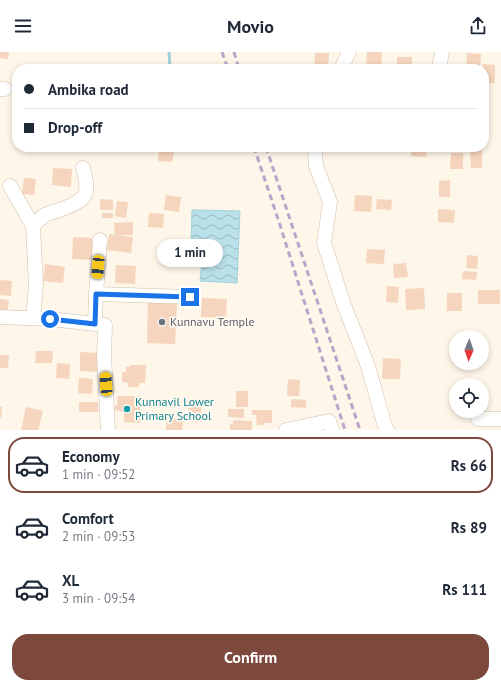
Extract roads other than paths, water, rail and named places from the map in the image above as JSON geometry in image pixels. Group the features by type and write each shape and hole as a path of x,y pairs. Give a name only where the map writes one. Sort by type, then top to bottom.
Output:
{"street":[{"path":"343,64 349,52"},
{"path":"440,64 442,52"},
{"path":"315,152 316,166 330,202 324,243 344,305 368,366 387,430"},
{"path":"33,226 46,214 80,201 86,194 87,182 83,168"},
{"path":"10,186 33,226 36,286 33,318"},
{"path":"95,324 100,240"},
{"path":"96,294 190,297"},
{"path":"0,317 33,318 105,325 104,355 108,430"},
{"path":"478,419 501,419"},
{"path":"286,430 329,421 332,430"}],"water":[{"path":"192,210 240,211 237,283 200,281 203,250 191,249"}],"waterway":[{"path":"169,52 170,64"}],"railway":[{"path":"222,52 226,64"},
{"path":"234,52 238,64"},
{"path":"256,152 345,430"},
{"path":"268,152 360,430"}],"place":[{"name":"Kunnavu Temple","path":"162,322"},
{"name":"Kunnavil Lower Primary School","path":"127,409"}]}
